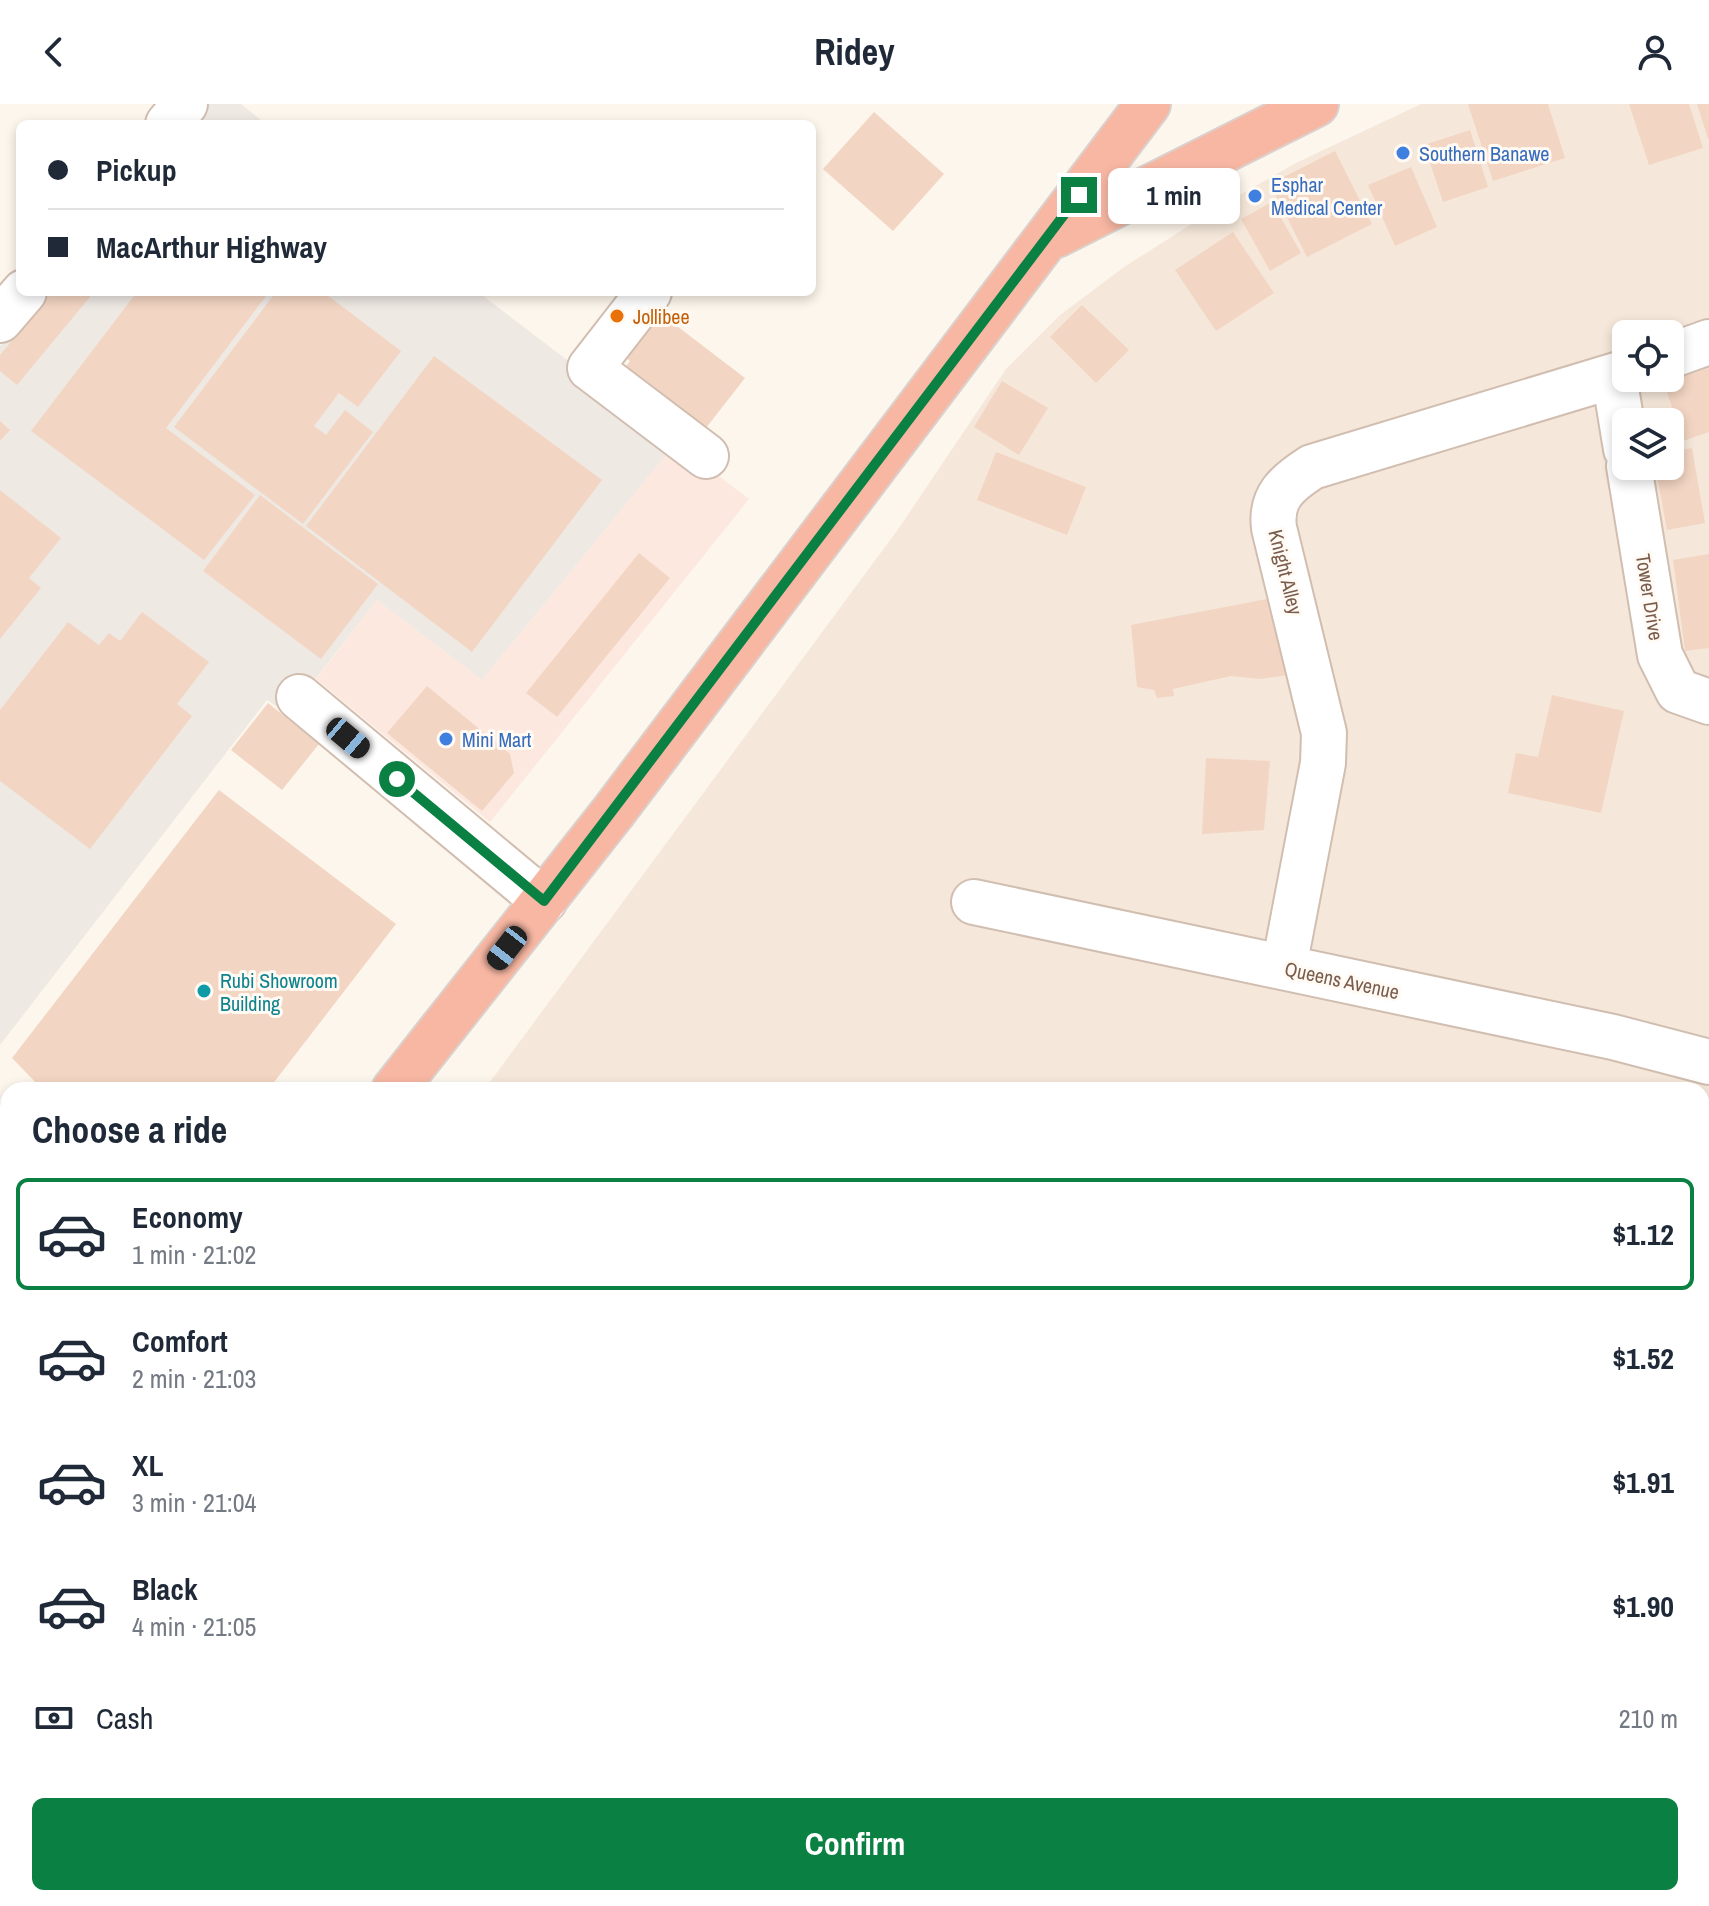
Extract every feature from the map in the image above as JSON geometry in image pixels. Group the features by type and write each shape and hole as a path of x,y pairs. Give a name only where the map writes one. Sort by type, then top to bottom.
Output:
{"highway":[{"path":"400,1082 544,901 1148,104"},
{"path":"1043,242 1316,104"}],"street":[{"path":"171,120 185,104"},
{"path":"0,320 21,296"},
{"path":"646,296 590,368 706,456"},
{"path":"1684,351 1709,342"},
{"name":"Knight Alley","path":"1284,967 1323,763 1324,733 1274,528 1276,499 1285,486 1312,467 1612,376"},
{"name":"Tower Drive","path":"1631,480 1660,655 1678,691 1709,702"},
{"path":"299,697 544,901"},
{"name":"Queens Avenue","path":"974,902 1613,1037 1709,1062"}],"shaded area":[{"path":"199,104 241,104 261,120 186,120"},
{"path":"1421,104 1709,104 1709,1082 490,1082 899,528 1006,369 1060,315 1124,267 1215,209 1298,162"},
{"path":"41,296 483,296 676,443 482,680 377,600 288,714 267,700 0,1045 0,346"},
{"path":"676,443 749,499 490,822 316,679 377,600 482,680"}],"building":[{"path":"1468,104 1548,104 1565,158 1493,181"},
{"path":"1629,104 1689,104 1703,148 1649,165"},
{"path":"1697,104 1709,104 1709,139 1708,139"},
{"path":"874,112 944,174 893,231 823,169"},
{"path":"1470,130 1488,187 1443,202 1424,145"},
{"path":"1335,151 1372,224 1307,257 1270,184"},
{"path":"1411,167 1437,227 1395,246 1368,185"},
{"path":"1272,202 1301,253 1270,271 1241,219"},
{"path":"1233,232 1274,293 1216,331 1175,270"},
{"path":"49,296 91,296 17,385 0,371 0,355"},
{"path":"134,296 266,296 166,428 255,495 204,560 31,431"},
{"path":"273,296 328,296 401,351 358,407 339,393 314,426 326,435 345,410 373,432 303,524 174,427"},
{"path":"1082,305 1129,350 1096,383 1050,337"},
{"path":"652,307 745,378 695,442 615,381 630,361 618,351"},
{"path":"434,356 602,480 472,652 306,526"},
{"path":"1709,368 1709,432 1684,441 1684,408 1672,408 1667,392 1684,392 1684,376"},
{"path":"1002,381 1048,408 1019,455 974,427"},
{"path":"0,421 10,430 0,441"},
{"path":"1692,448 1705,523 1667,530 1658,480 1684,480 1684,449"},
{"path":"996,452 1086,487 1067,535 977,500"},
{"path":"0,490 61,538 29,578 41,588 0,639"},
{"path":"260,495 378,584 321,659 203,571"},
{"path":"639,553 670,578 557,717 526,693"},
{"path":"1709,554 1709,648 1685,651 1673,560"},
{"path":"1277,597 1296,674 1260,679 1231,676 1173,689 1174,696 1157,698 1154,690 1137,687 1131,625"},
{"path":"142,612 209,662 177,704 192,716 90,849 0,781 0,710 68,622 99,645 109,633 120,641"},
{"path":"427,686 510,754 514,773 482,811 387,733"},
{"path":"1552,695 1624,711 1601,813 1508,793 1516,753 1538,757"},
{"path":"268,703 319,744 282,790 231,750"},
{"path":"1206,758 1270,761 1264,830 1202,834"},
{"name":"Rubi Showroom Building","path":"219,790 396,924 274,1082 35,1082 12,1058"}],"place":[{"name":"Southern Banawe","path":"1403,153"},
{"name":"Esphar Medical Center","path":"1255,196"},
{"name":"Jollibee","path":"617,316"},
{"name":"Mini Mart","path":"446,739"},
{"name":"Rubi Showroom Building","path":"204,991"}],"route":[{"path":"397,779 544,901 1079,195"}]}
